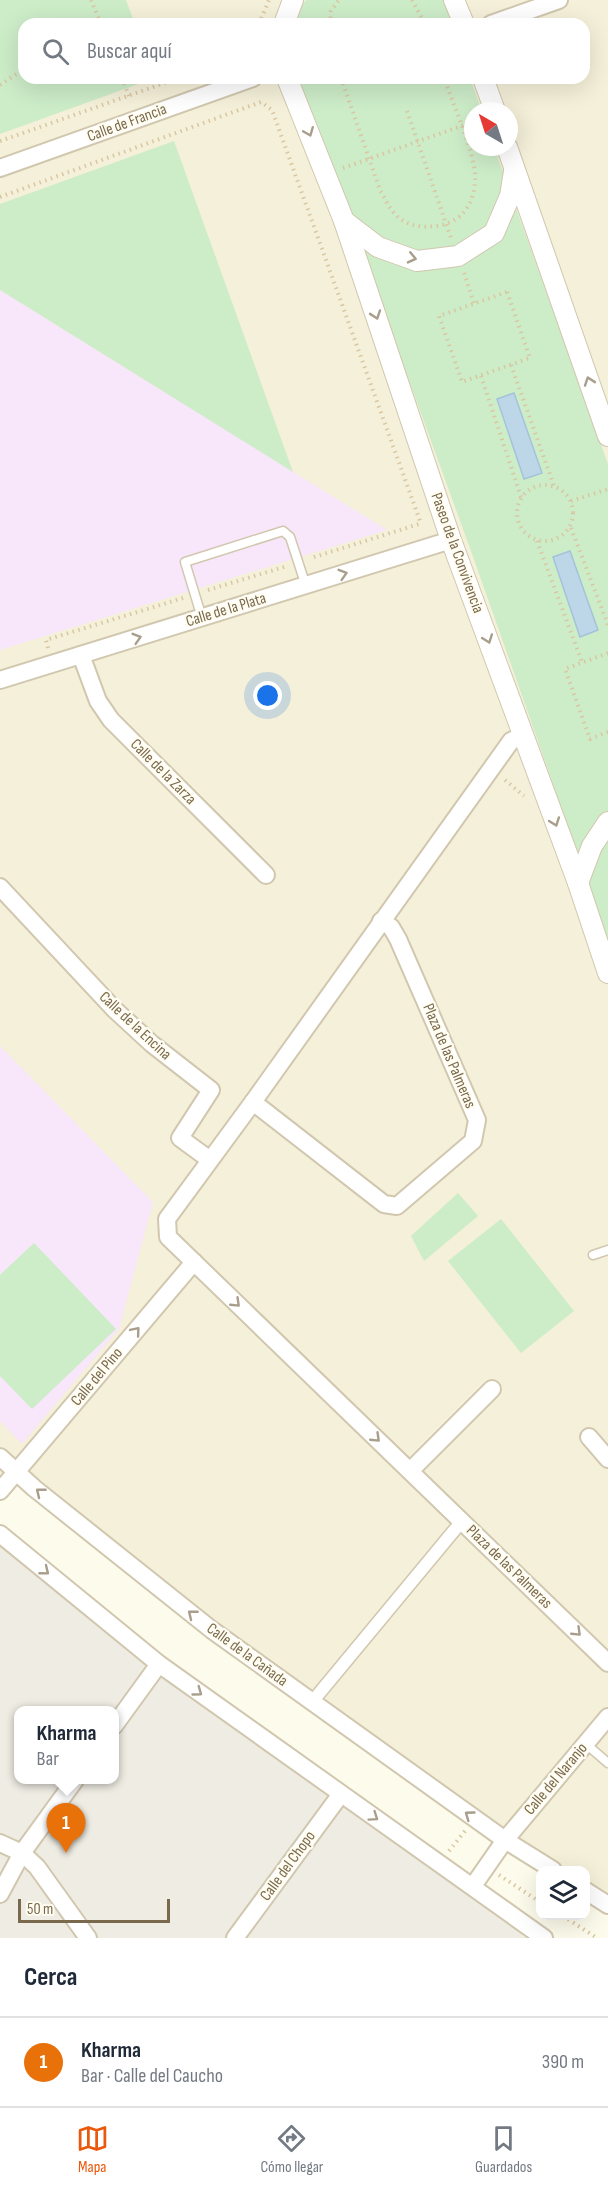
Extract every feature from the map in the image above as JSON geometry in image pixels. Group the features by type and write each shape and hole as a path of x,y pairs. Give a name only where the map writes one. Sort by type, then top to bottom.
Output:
{"street":[{"path":"286,18 293,0"},
{"path":"454,0 462,18"},
{"path":"508,18 559,0"},
{"name":"Calle de Francia","path":"0,168 236,84"},
{"name":"Paseo de la Convivencia","path":"289,84 344,221 452,540 578,883 608,973"},
{"path":"485,84 492,102"},
{"path":"510,156 608,436"},
{"path":"344,221 378,247 417,261 458,256 494,233 510,196 515,169"},
{"name":"Calle de la Plata","path":"0,680 452,540"},
{"name":"Calle de la Zarza","path":"81,655 98,701 111,720 266,875"},
{"name":"Plaza de las Palmeras","path":"523,735 511,741 254,1102 167,1219 168,1237 608,1663"},
{"path":"578,883 592,846 608,822"},
{"name":"Calle de la Encina","path":"0,887 115,1010 152,1044 211,1090 180,1138 210,1160"},
{"name":"Plaza de las Palmeras","path":"254,1102 384,1204 397,1206 473,1140 477,1120 398,939 391,927 381,921"},
{"name":"Calle del Pino","path":"0,1491 194,1262"},
{"path":"410,1471 492,1389"},
{"path":"589,1437 608,1459"},
{"name":"Calle de la Cañada","path":"0,1457 212,1630 505,1840 547,1866"},
{"path":"312,1702 462,1521"},
{"path":"0,1534 159,1664 544,1938"},
{"path":"119,1719 159,1664"},
{"name":"Calle del Naranjo","path":"505,1840 608,1717"},
{"path":"0,1894 22,1853 71,1784"},
{"name":"Calle del Chopo","path":"235,1938 341,1794"},
{"path":"472,1886 505,1840"},
{"path":"0,1843 22,1853 37,1867 88,1938"},
{"path":"590,1894 608,1905"}],"lane":[{"path":"202,618 185,562 283,531 290,537 306,586"},
{"path":"593,1255 608,1250"},
{"path":"585,1744 608,1763"}],"path":[{"path":"91,0 98,18"},
{"path":"262,18 269,0"},
{"path":"331,18 332,11 339,0"},
{"path":"412,0 422,18"},
{"path":"0,85 18,73"},
{"path":"124,84 129,96"},
{"path":"0,141 162,84"},
{"path":"343,84 380,190 388,206 402,221 423,227 447,224 462,214 474,196 476,177 471,156 446,84"},
{"path":"0,197 261,102 272,110 420,521 419,524 46,640 53,664"},
{"path":"407,111 474,303"},
{"path":"325,175 464,125"},
{"path":"507,292 530,358 462,382 439,316 474,303 507,292"},
{"path":"511,365 554,486"},
{"path":"481,376 521,498"},
{"path":"536,486 554,486 564,492 571,501 574,514 570,527 556,540 537,541 525,534 517,520 517,508 521,498 536,486"},
{"path":"571,501 608,489"},
{"path":"570,527 608,625"},
{"path":"537,541 582,662"},
{"path":"608,653 565,669 590,739 608,732"},
{"path":"439,1863 476,1819"},
{"path":"486,1866 536,1900"},
{"path":"569,1920 597,1938"}],"shaded area":[{"path":"0,0 608,0 608,1905 590,1894 590,1866 547,1866 212,1630 17,1472 0,1491"},
{"path":"0,290 387,530 0,650"},
{"path":"0,1046 153,1202 119,1329 22,1444 0,1421"},
{"path":"0,1534 159,1664 544,1938 0,1938"}],"green space":[{"path":"0,0 126,0 133,18 18,18 18,84 138,84 0,134"},
{"path":"306,0 444,0 450,18 297,18 298,10"},
{"path":"301,84 472,84 479,102 464,102 464,156 497,156 608,464 608,940 471,551"},
{"path":"174,141 293,472 0,290 0,204"},
{"path":"458,1193 478,1216 424,1261 411,1236"},
{"path":"501,1219 574,1311 521,1353 448,1261"},
{"path":"34,1243 116,1329 32,1409 0,1376 0,1275"}],"water":[{"path":"514,393 542,473 524,479 497,399"},
{"path":"570,551 598,630 580,637 553,557"}],"place":[{"name":"Kharma","path":"66,1853"}]}
